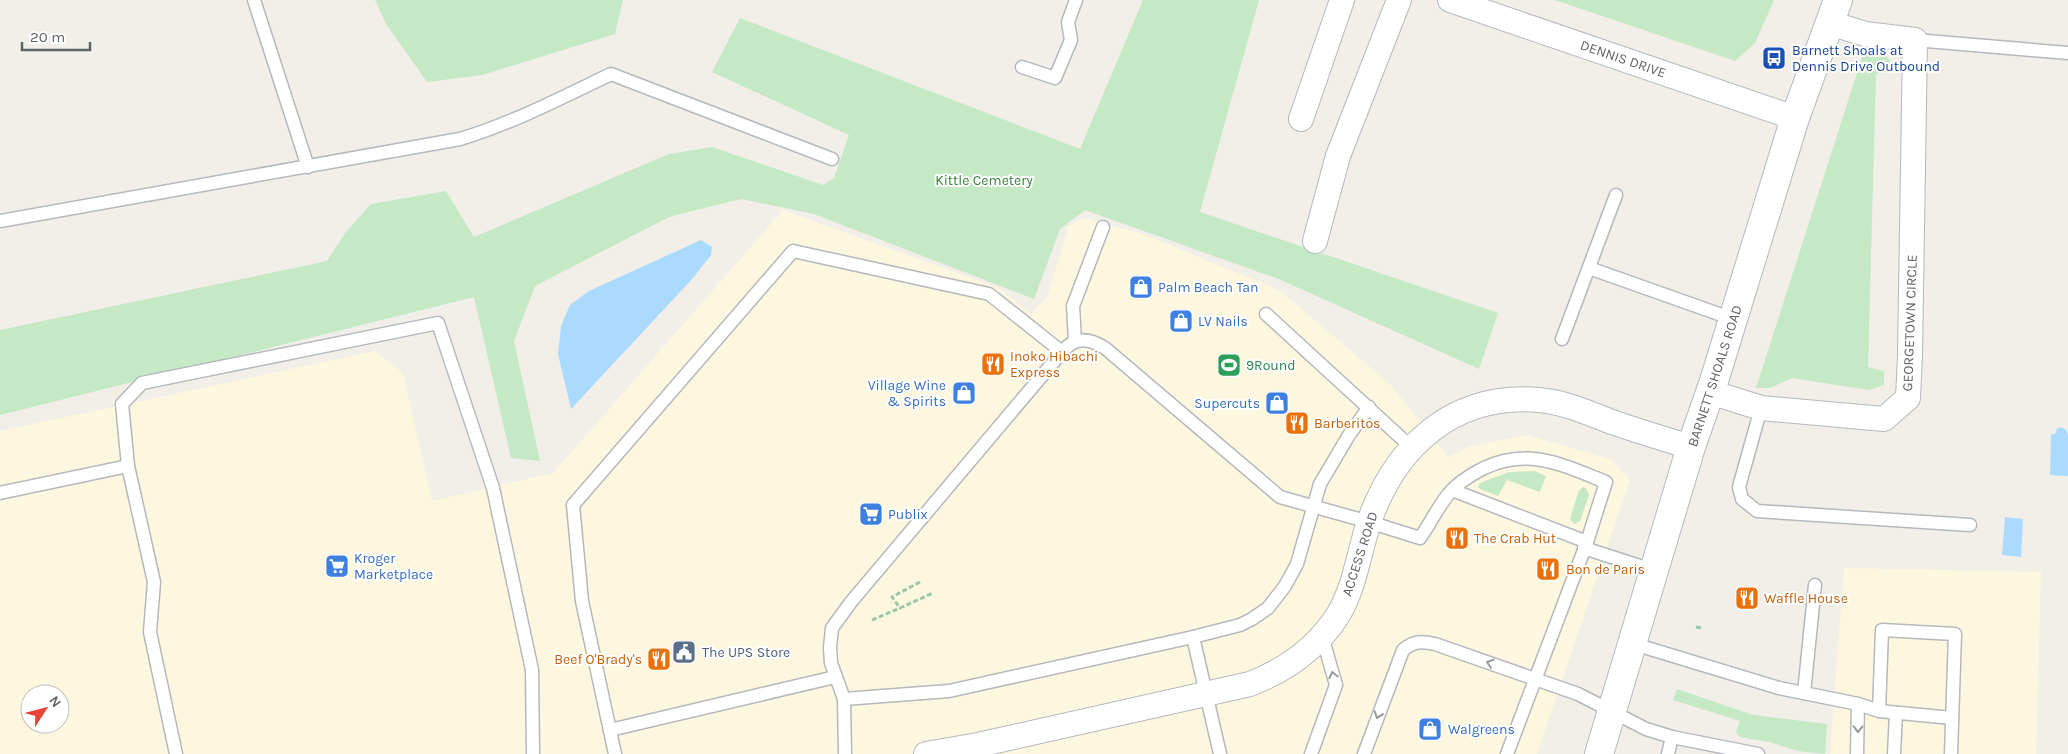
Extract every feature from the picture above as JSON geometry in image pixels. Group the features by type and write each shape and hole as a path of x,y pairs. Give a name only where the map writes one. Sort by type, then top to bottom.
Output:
{"main road":[{"name":"BARNETT SHOALS ROAD","path":"1599,754 1634,644 1691,447 1710,392 1795,118 1834,12"}],"street":[{"path":"1301,119 1342,0"},
{"path":"1315,241 1338,156 1399,0"},
{"name":"DENNIS DRIVE","path":"1450,0 1795,118"},
{"path":"1834,12 1865,34 1915,40"},
{"name":"GEORGETOWN CIRCLE","path":"1710,392 1762,408 1884,419 1908,398 1915,40"},
{"name":"ACCESS ROAD","path":"926,754 978,745 1250,684 1271,675 1304,654 1322,636 1338,615 1349,592 1369,522 1388,478 1411,447 1435,427 1455,415 1491,403 1524,399 1566,406 1691,447"}],"lane":[{"path":"254,0 308,167"},
{"path":"1022,67 1055,78 1071,40 1068,22 1076,0"},
{"path":"1915,40 2068,53"},
{"path":"0,221 460,139 493,129 611,74 832,159"},
{"path":"1562,339 1616,195"},
{"path":"1075,340 1073,306 1103,227"},
{"path":"615,754 582,601 573,506 793,251 989,294 1062,352"},
{"path":"1589,268 1733,319"},
{"path":"1266,314 1411,447"},
{"path":"176,754 150,632 154,582 128,466 122,404 142,383 438,323 495,498 532,670 533,754"},
{"path":"845,754 844,699 835,678 830,648 832,628 1062,352 1075,340 1094,341 1105,348 1280,497 1420,538 1452,490 1477,471 1495,463 1529,457 1557,463 1606,482 1536,680 1507,754"},
{"path":"844,699 918,695 949,690 1193,637 1240,625 1252,619 1279,596 1297,564 1312,506 1327,470 1369,407"},
{"path":"1762,408 1739,487 1742,500 1757,512 1970,525"},
{"path":"0,493 128,466"},
{"path":"1452,490 1585,545 1655,571"},
{"path":"1804,693 1815,585"},
{"path":"1879,712 1882,630 1955,634 1951,754"},
{"path":"1311,754 1336,685 1322,636"},
{"path":"1193,637 1220,754"},
{"path":"1364,754 1403,650 1411,643 1420,641 1435,644 1578,694 1646,729 1672,737 1758,754"},
{"path":"1634,644 1779,688 1858,704 1879,712 1952,718"},
{"path":"610,730 835,678"},
{"path":"1857,754 1858,704"},
{"path":"1894,754 1896,713"},
{"path":"1668,754 1672,737"}],"path":[{"path":"900,608 891,595 920,582"},
{"path":"872,620 933,593"}],"shaded area":[{"path":"783,210 999,288 1031,314 1047,297 1069,225 1085,218 1145,235 1279,290 1391,385 1448,457 1470,446 1528,435 1610,459 1630,480 1537,754 0,754 0,431 375,351 403,373 432,501 553,473"},
{"path":"1844,568 2041,572 2036,754 1830,754"}],"green space":[{"path":"375,0 623,0 615,34 482,75 427,82 386,24"},
{"name":"Kittle Cemetery","path":"1143,0 1259,0 1200,212 1498,313 1479,369 1281,280 1085,210 1060,229 1034,299 814,214 741,199 669,217 535,286 514,341 540,461 511,458 474,297 0,415 0,330 327,261 346,232 371,204 446,191 474,237 669,154 712,147 823,185 834,178 849,135 712,72 740,18 1080,149"},
{"path":"1555,0 1774,0 1755,43 1735,61"},
{"path":"1866,45 1881,49 1891,62 1890,70 1876,74 1868,367 1884,371 1884,385 1869,390 1792,378 1770,388 1756,388"},
{"path":"1535,471 1546,476 1540,492 1507,480 1498,496 1478,488 1480,483 1509,472"},
{"path":"1583,487 1586,488 1589,495 1580,521 1574,524 1570,519 1579,490"},
{"path":"1677,689 1753,715 1827,724 1825,754 1798,751 1769,742 1740,737 1736,732 1740,721 1673,700"}],"water":[{"path":"701,240 712,247 711,255 693,278 571,409 558,354 561,326 570,305 589,291"},
{"path":"2061,427 2066,430 2068,435 2068,476 2050,475 2051,434 2055,434 2057,429"},
{"path":"2005,517 2023,519 2021,557 2002,555"}],"place":[{"name":"Barnett Shoals at Dennis Drive Outbound","path":"1774,58"},
{"name":"Palm Beach Tan","path":"1141,287"},
{"name":"LV Nails","path":"1181,321"},
{"name":"Inoko Hibachi Express","path":"993,364"},
{"name":"9Round","path":"1229,365"},
{"name":"Village Wine & Spirits","path":"964,393"},
{"name":"Supercuts","path":"1277,403"},
{"name":"Barberitos","path":"1297,423"},
{"name":"Publix","path":"871,514"},
{"name":"The Crab Hut","path":"1457,538"},
{"name":"Kroger Marketplace","path":"337,566"},
{"name":"Bon de Paris","path":"1548,569"},
{"name":"Waffle House","path":"1747,598"},
{"name":"The UPS Store","path":"684,652"},
{"name":"Beef O'Brady's","path":"659,659"},
{"name":"Walgreens","path":"1430,729"}]}
